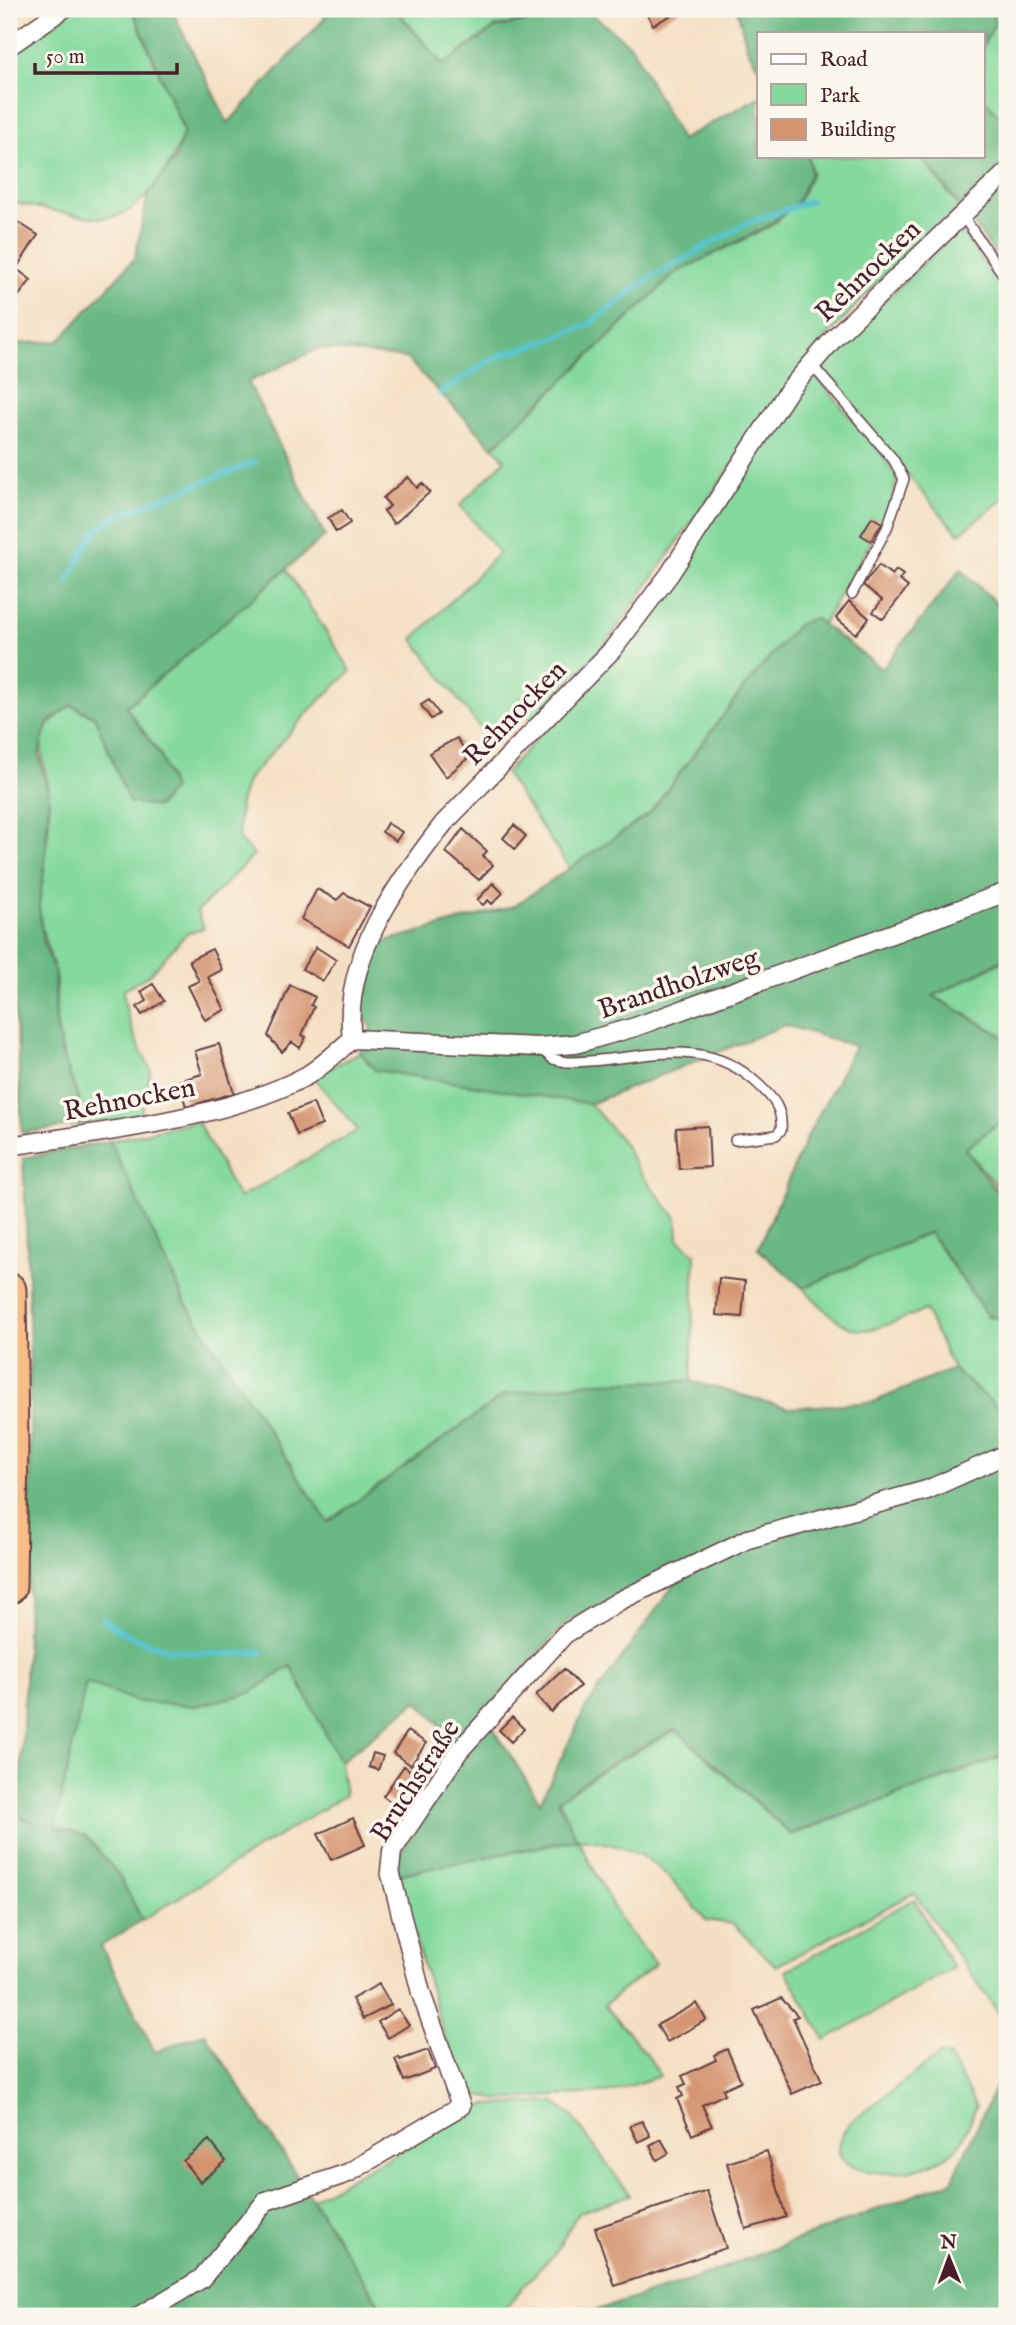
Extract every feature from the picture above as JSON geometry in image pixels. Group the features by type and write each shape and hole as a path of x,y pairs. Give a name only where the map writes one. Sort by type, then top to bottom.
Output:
{"highway":[{"path":"9,1290 9,1587"}],"street":[{"path":"9,46 63,9"},
{"name":"Rehnocken","path":"9,1146 179,1116 274,1092 309,1074 352,1039 349,1018 354,980 364,951 421,852 444,824 613,649 669,575 789,390 811,364 835,337 1007,172"},
{"name":"Brandholzweg","path":"352,1039 538,1047 575,1044 635,1027 1007,892"},
{"name":"Bruchstraße","path":"139,2316 201,2279 266,2201 348,2173 461,2106 421,1993 390,1871 392,1851 459,1751 542,1656 565,1634 619,1601 748,1539 927,1490 1007,1454"}],"lane":[{"path":"962,215 1007,280"},
{"path":"811,364 893,460 904,479 887,528 852,594"},
{"path":"538,1047 553,1059 566,1062 672,1053 701,1053 727,1060 741,1068 772,1096 781,1114 781,1130 776,1135 735,1140"}],"green space":[{"path":"72,9 132,9 184,132 172,159 153,187 142,200 116,216 90,217 9,202 9,55"},
{"path":"132,9 171,9 228,123 325,18 320,9 395,9 443,65 495,28 586,9 632,47 681,140 757,98 757,158 808,158 811,173 797,202 768,226 677,272 493,447 406,358 320,348 248,382 325,536 126,707 160,755 173,789 157,807 129,802 95,717 71,705 47,724 39,754 49,797 45,865 39,905 43,941 54,970 56,1024 62,1053 86,1124 22,1133 18,1048 9,958 9,344 59,341 135,258 148,194 175,159 184,131"},
{"path":"396,9 586,9 495,27 443,65"},
{"path":"737,9 991,9 995,23 984,43 984,32 757,32 757,66 747,48"},
{"path":"991,9 1007,9 1007,125 984,97 984,44 995,23"},
{"path":"984,98 1007,126 1007,163 960,206 923,158 984,158"},
{"path":"808,158 922,158 959,207 876,284 810,355 607,642 533,722 517,709 489,740 413,639 499,553 460,505 505,460 494,447 677,272 770,227 798,202 812,173"},
{"path":"1007,179 1007,272 967,214"},
{"path":"956,232 963,233 1007,294 1007,496 959,534 887,450 819,363"},
{"path":"811,376 817,377 882,454 897,477 893,500 886,516 823,624 814,618 746,685 649,814 570,869 505,773 658,606 773,424"},
{"path":"286,569 351,671 311,709 248,779 240,803 238,839 254,855 197,912 204,928 186,934 150,974 123,990 133,1032 151,1070 140,1117 88,1124 59,1039 54,968 39,914 49,812 42,739 56,718 71,705 95,717 129,802 158,807 173,789 160,754 126,707"},
{"path":"961,569 1007,614 1007,958 933,996 1007,1039 1007,1116 965,1149 994,1188 1007,1200 1007,1318 988,1316 929,1232 803,1288 758,1249 806,1139 855,1046 785,1025 590,1104 375,1070 360,1052 372,1026 361,1016 360,980 371,952 390,940 514,906 649,814 746,685 797,625 814,618 882,669"},
{"path":"1007,959 1007,1038 934,996"},
{"path":"360,1052 375,1070 590,1104 623,1142 639,1171 677,1219 678,1239 695,1254 691,1381 592,1382 504,1395 328,1523 185,1302 110,1141 197,1121 239,1198 358,1130 313,1077"},
{"path":"1007,1117 1007,1198 965,1149"},
{"path":"110,1141 185,1302 328,1522 504,1395 592,1382 691,1381 788,1408 873,1402 953,1369 1007,1415 1007,1447 909,1493 668,1572 567,1622 457,1742 417,1701 340,1762 291,1666 250,1693 196,1706 138,1702 86,1682 55,1827 86,1836 119,1875 142,1920 101,1946 155,2052 205,2033 387,2316 9,2316 9,1901 16,1817 37,1822 18,1816 30,1487 29,1322 23,1158"},
{"path":"929,1233 988,1317 1007,1319 1007,1415 953,1369 925,1310 884,1326 858,1330 835,1318 803,1288"},
{"path":"1007,1460 1007,1754 791,1834 676,1729 612,1763 558,1800 577,1839 396,1875 396,1859 471,1743 490,1723 540,1802 585,1709 675,1583 744,1548"},
{"path":"291,1666 340,1762 345,1795 142,1920 119,1875 55,1827 86,1682 138,1702 250,1693"},
{"path":"676,1730 791,1835 1007,1755 1007,2025 914,1893 776,1966 733,1924 706,1920 665,1874 638,1854 602,1842 578,1839 621,1922 656,1964 604,2005 647,2054 660,2076 612,2092 499,2100 472,2094 459,2084 396,1875 577,1840 559,1800 612,1764"},
{"path":"914,1899 953,1968 825,2040 786,1971"},
{"path":"940,2054 950,2057 976,2107 958,2146 940,2159 918,2168 871,2172 852,2167 841,2157 839,2142 851,2122"},
{"path":"1007,2076 1007,2316 578,2316 686,2282 952,2181 999,2079"},
{"path":"554,2102 571,2115 630,2195 578,2213 556,2252 499,2316 387,2316 312,2199 414,2144 464,2111 486,2105"}],"building":[{"path":"644,9 683,9 653,25"},
{"path":"16,221 38,235 14,272 9,268 9,232"},
{"path":"18,270 31,280 9,308 9,281"},
{"path":"408,477 417,488 422,483 430,492 394,524 384,511 390,506 383,498"},
{"path":"342,510 350,523 336,532 328,518"},
{"path":"872,517 882,523 871,541 861,535"},
{"path":"879,565 892,575 896,570 903,575 899,580 908,587 883,619 873,612 882,600 863,585"},
{"path":"849,601 869,618 856,634 836,618"},
{"path":"429,700 439,714 431,719 421,705"},
{"path":"457,738 469,757 446,777 429,753"},
{"path":"387,823 402,832 396,841 382,832"},
{"path":"514,825 526,836 515,849 503,838"},
{"path":"463,829 487,851 483,856 493,865 479,880 446,852"},
{"path":"493,883 503,893 492,904 488,900 483,905 477,900"},
{"path":"317,889 337,900 344,893 370,907 349,946 301,919"},
{"path":"316,947 336,960 323,981 302,969"},
{"path":"212,949 222,970 208,977 225,1010 205,1020 188,986 199,981 189,960"},
{"path":"153,984 164,1001 142,1015 137,1007 147,1001 141,992"},
{"path":"290,985 315,997 311,1005 314,1007 302,1035 306,1037 300,1048 292,1042 282,1052 268,1036"},
{"path":"219,1044 234,1093 186,1107 179,1081 202,1074 195,1051"},
{"path":"313,1103 322,1125 297,1135 288,1113"},
{"path":"708,1126 710,1167 679,1169 676,1128"},
{"path":"719,1278 745,1281 742,1317 716,1315"},
{"path":"564,1669 580,1686 551,1712 536,1695"},
{"path":"512,1717 524,1729 511,1742 499,1730"},
{"path":"408,1731 426,1743 411,1765 393,1753"},
{"path":"373,1753 383,1756 378,1770 369,1767"},
{"path":"404,1766 427,1783 406,1813 383,1796"},
{"path":"353,1818 365,1845 331,1860 318,1834"},
{"path":"379,1984 391,2005 363,2019 352,1999"},
{"path":"781,1998 798,2016 793,2018 822,2081 792,2094 754,2010"},
{"path":"697,2003 706,2020 667,2042 657,2025"},
{"path":"398,2009 409,2025 388,2038 378,2022"},
{"path":"727,2049 741,2081 723,2089 725,2094 702,2105 712,2126 692,2135 677,2099 683,2096 679,2087 686,2084 682,2076 716,2060 714,2055"},
{"path":"428,2050 435,2069 404,2081 395,2059 399,2057 400,2060"},
{"path":"642,2121 650,2136 638,2142 630,2126"},
{"path":"661,2139 669,2153 657,2160 650,2145"},
{"path":"209,2140 226,2161 200,2182 183,2161"},
{"path":"767,2151 786,2217 746,2229 727,2163"},
{"path":"707,2191 726,2248 615,2286 595,2228"}],"waterway":[{"path":"440,393 500,355 588,325 647,280 745,224 811,201"},
{"path":"68,581 95,531 117,516 255,462"},
{"path":"103,1619 140,1640 178,1651 219,1654 261,1652"}]}
